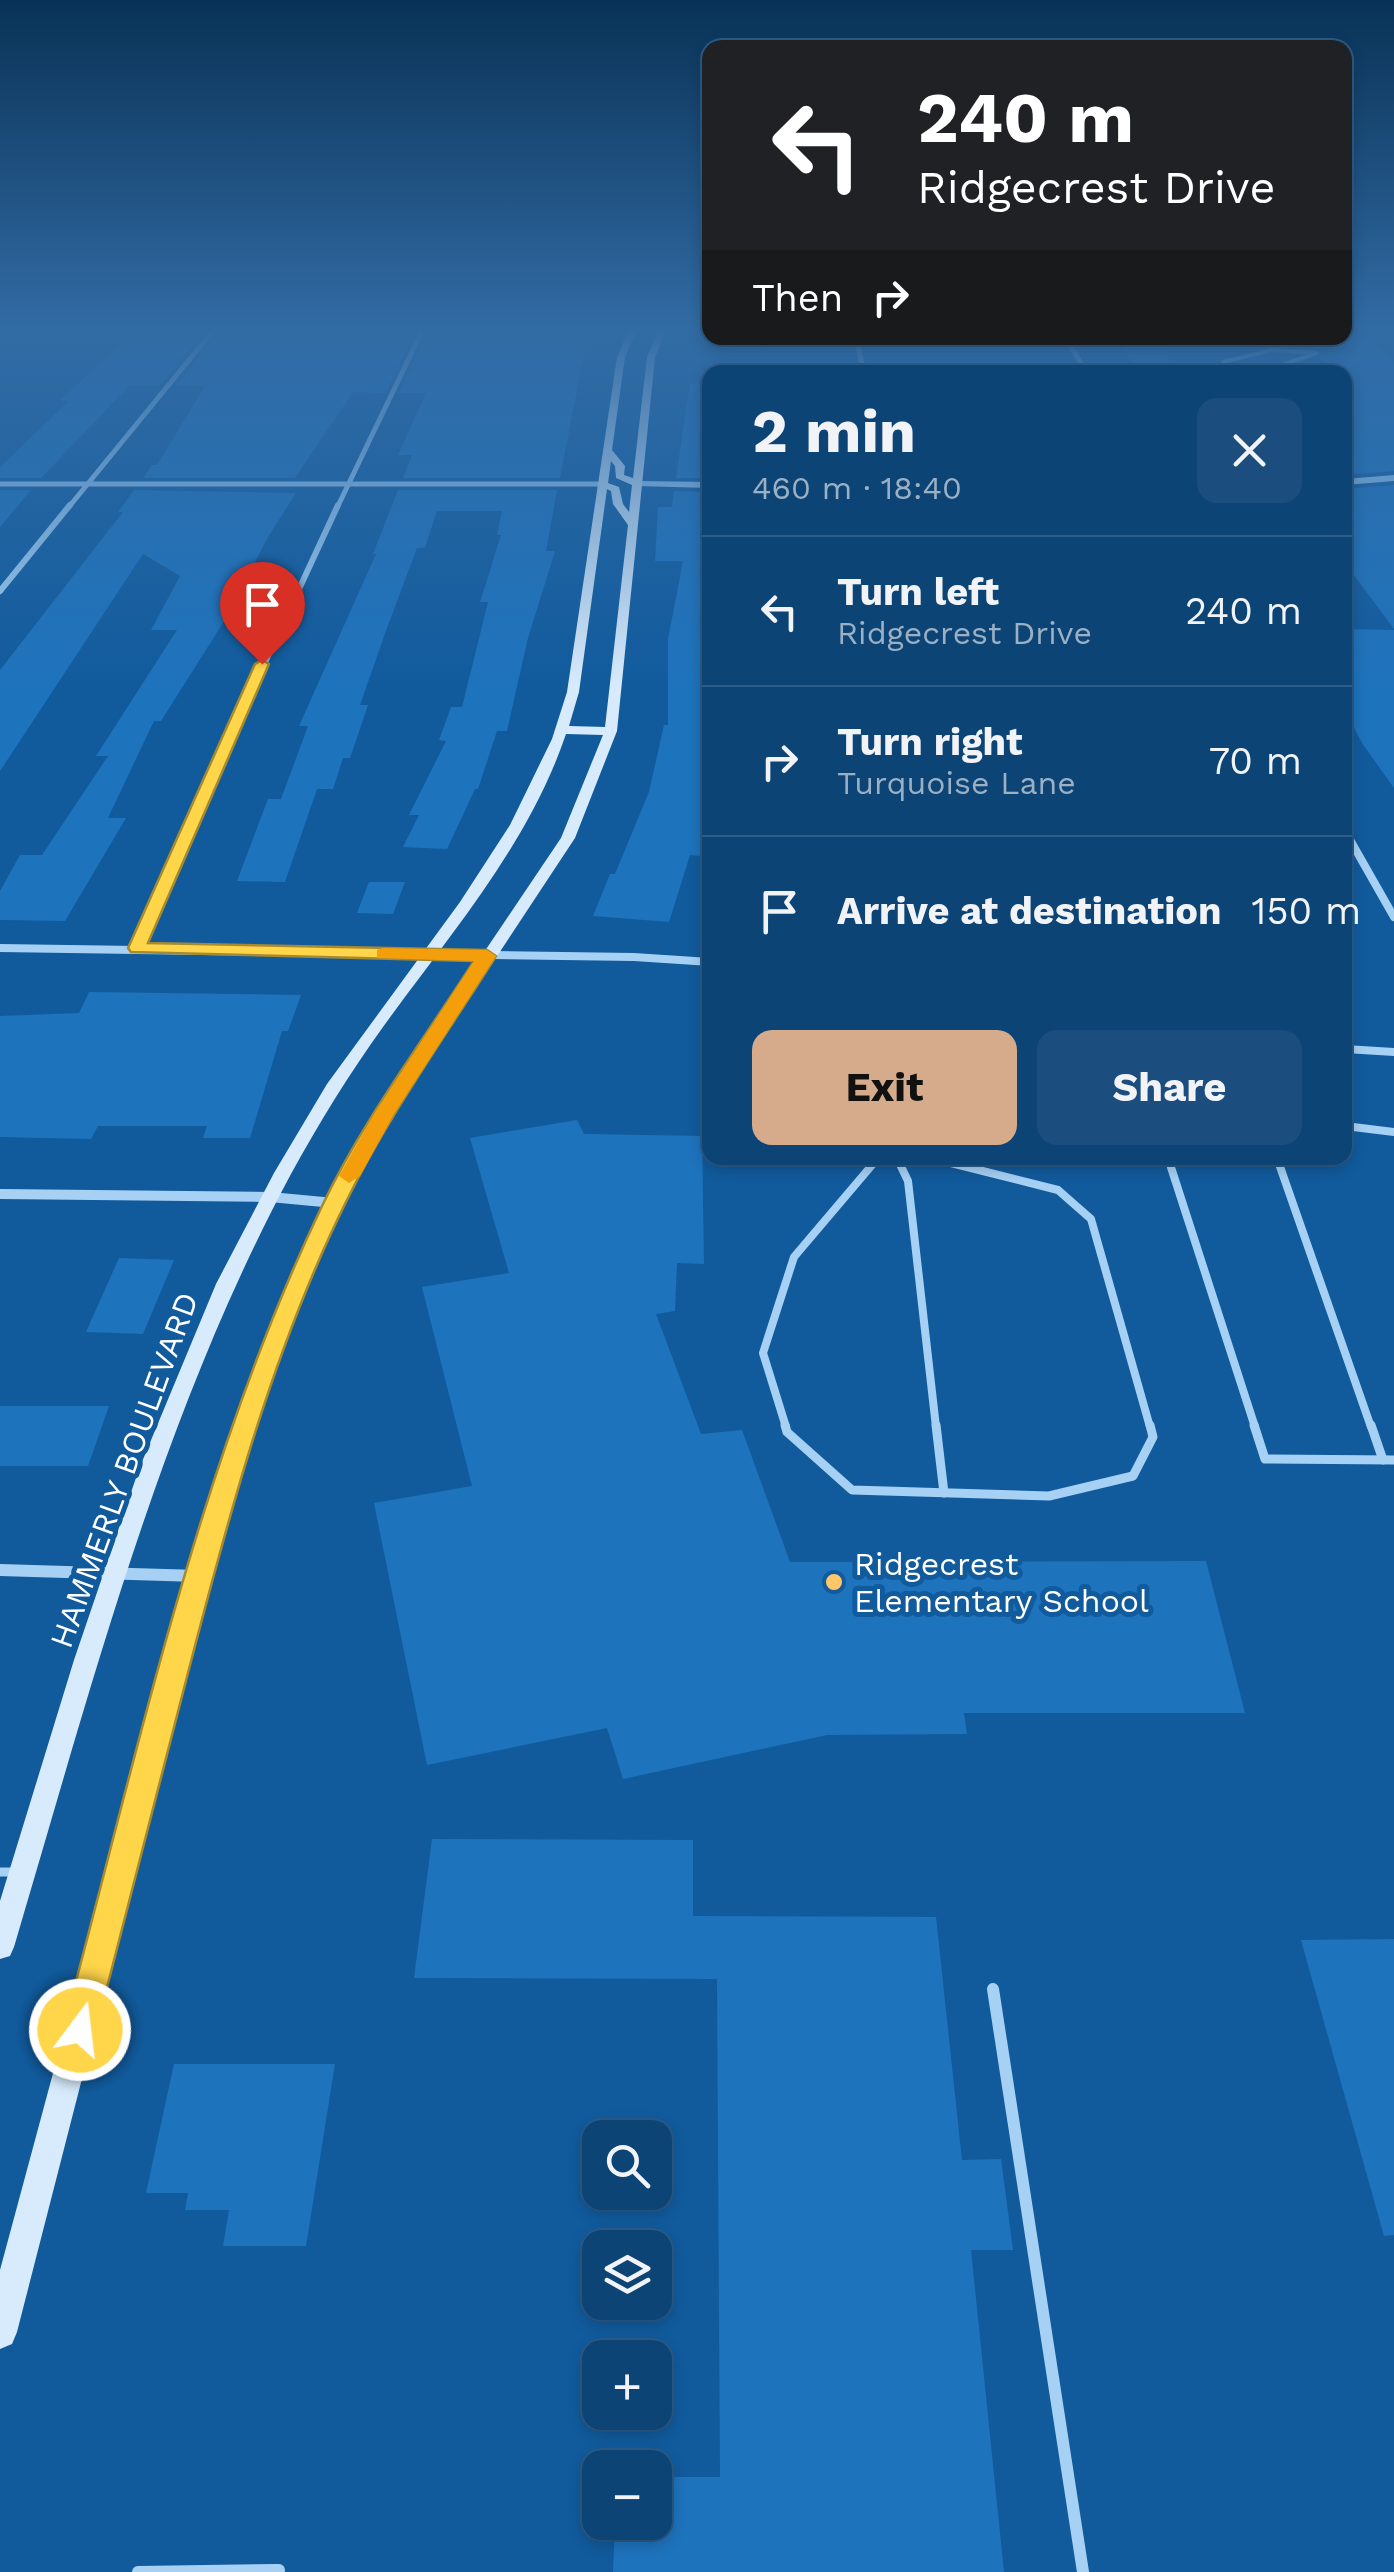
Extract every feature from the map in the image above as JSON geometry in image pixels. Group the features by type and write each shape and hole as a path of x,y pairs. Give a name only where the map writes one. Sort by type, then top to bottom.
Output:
{"main road":[{"name":"HAMMERLY BOULEVARD","path":"0,1948 12,1872 208,1325 270,1197 320,1107 490,874 520,825 564,730 607,447"},
{"path":"0,2332 200,1576 241,1438 281,1325 334,1203 384,1114 568,838 611,731 643,447"},
{"path":"607,450 620,466 618,476 639,484"},
{"path":"601,484 616,490 618,504 634,526"},
{"path":"586,605 624,605"},
{"path":"564,730 611,731"}],"street":[{"path":"0,591 118,447"},
{"path":"137,948 262,664 367,447"},
{"path":"1352,481 1394,478"},
{"path":"0,484 601,484"},
{"path":"639,484 702,484"},
{"path":"1352,842 1394,917"},
{"path":"0,948 702,962"},
{"path":"1352,1049 1394,1052"},
{"path":"0,1194 270,1197 334,1203"},
{"path":"0,1570 200,1576"}],"lane":[{"path":"1352,1127 1394,1132"},
{"path":"872,1165 794,1257 763,1354 787,1432 852,1490 1048,1496 1133,1476 1154,1438 1091,1220 1058,1190 959,1165"},
{"path":"900,1165 908,1181 944,1492"},
{"path":"1170,1165 1265,1459 1394,1460"},
{"path":"1279,1165 1383,1460"},
{"path":"993,1989 1083,2572"},
{"path":"138,2572 278,2570"}],"building":[{"path":"21,447 71,447 41,478 0,478 0,467"},
{"path":"168,447 316,447 295,478 143,478 152,465 157,465"},
{"path":"402,447 566,447 560,478 403,478 412,455 398,455"},
{"path":"681,447 702,447 702,478 676,478"},
{"path":"1352,447 1394,447 1394,471 1352,474"},
{"path":"1394,485 1394,629 1352,572 1352,488"},
{"path":"0,490 31,490 0,527"},
{"path":"134,490 296,493 268,537 228,615 161,721 154,721 108,818 126,818 65,921 0,920 0,891 20,855 42,855 108,756 96,756 177,630 151,630 180,576 143,554 0,771 0,670 123,512 118,512"},
{"path":"398,490 557,490 546,551 555,551 528,638 507,731 497,731 478,789 447,849 403,847 419,815 409,815 446,741 439,740 451,707 462,707 488,602 480,602 501,535 497,535 502,511 437,511 425,548 417,548 387,628 360,705 368,705 350,758 343,758 333,789 317,789 285,882 237,881 268,799 281,799 308,726 299,726 376,554"},
{"path":"674,491 702,492 702,856 690,855 669,922 593,916 649,792 664,725 668,725 668,639 683,561 655,561 658,507 672,507"},
{"path":"1352,629 1394,630 1394,788 1352,724"},
{"path":"369,882 405,882 393,914 357,913"},
{"path":"89,992 301,995 288,1031 282,1031 250,1138 203,1138 207,1126 98,1126 91,1139 0,1137 0,1016 79,1013"},
{"path":"577,1120 584,1134 702,1136 704,1264 677,1263 675,1311 656,1314 701,1434 742,1430 790,1562 1206,1561 1245,1713 964,1713 967,1734 827,1735 623,1779 607,1728 427,1765 374,1503 472,1486 422,1287 509,1273 470,1138"},
{"path":"119,1258 174,1260 143,1334 86,1332"},
{"path":"0,1406 109,1406 88,1466 0,1466"},
{"path":"432,1839 693,1840 693,1916 936,1917 962,2160 1001,2159 1013,2250 971,2250 1004,2572 613,2572 614,2540 672,2540 672,2477 720,2477 717,1979 414,1978"},
{"path":"1394,1939 1394,2235 1384,2236 1301,1940"},
{"path":"174,2064 335,2064 306,2246 223,2246 229,2210 185,2210 188,2193 146,2193"}],"slow traffic":[{"path":"349,1176 384,1114 487,956 383,954"}],"place":[{"name":"Ridgecrest Elementary School","path":"834,1582"}],"route":[{"path":"80,2030 200,1576 241,1438 281,1325 334,1203 367,1143 487,956 137,948 262,664"}]}
